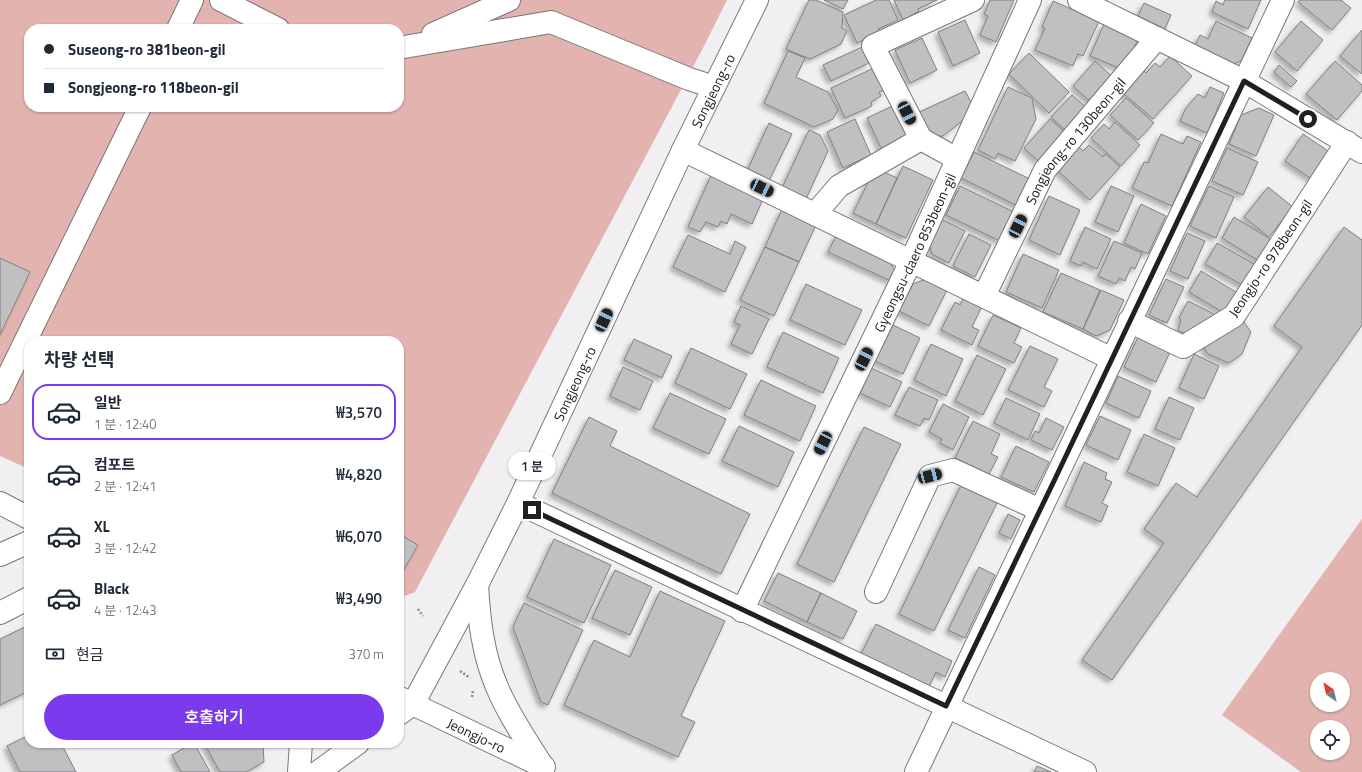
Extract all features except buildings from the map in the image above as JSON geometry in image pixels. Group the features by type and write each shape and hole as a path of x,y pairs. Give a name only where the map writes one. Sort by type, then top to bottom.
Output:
{"street":[{"path":"180,24 192,0"},
{"path":"221,0 268,24"},
{"path":"404,46 509,0"},
{"name":"Songjeong-ro","path":"404,705 477,585 518,503 683,150 757,0"},
{"path":"957,159 921,139 873,46 973,0"},
{"name":"Gyeongsu-daero 853beon-gil","path":"742,611 911,261 1030,0"},
{"path":"1079,0 1244,81 1355,147"},
{"path":"916,772 946,706 1283,0"},
{"path":"404,47 551,22 688,78 714,87"},
{"name":"Songjeong-ro 130beon-gil","path":"984,296 1045,170 1157,38"},
{"path":"28,336 138,112"},
{"path":"815,214 840,186 921,139"},
{"name":"Jeongjo-ro 978beon-gil","path":"1130,321 1183,347 1234,316 1355,147"},
{"path":"683,150 1112,359"},
{"path":"0,393 24,344"},
{"path":"876,592 930,476 953,470 1040,510"},
{"path":"518,503 742,611 1085,772"},
{"path":"0,504 24,516"},
{"path":"0,555 24,544"},
{"path":"477,585 479,616 485,651 497,687 515,723 548,770"},
{"path":"0,612 24,600"},
{"name":"Jeongjo-ro","path":"404,705 548,770"},
{"path":"299,772 301,748"},
{"path":"318,772 351,748"}],"path":[{"path":"418,609 423,616"}],"shaded area":[{"path":"0,0 727,0 415,592 404,596 404,336 24,336 24,467 0,456"},
{"path":"1362,519 1362,772 1301,772 1222,715"}],"route":[{"path":"532,510 742,611 946,706 1244,81 1308,119"}]}
